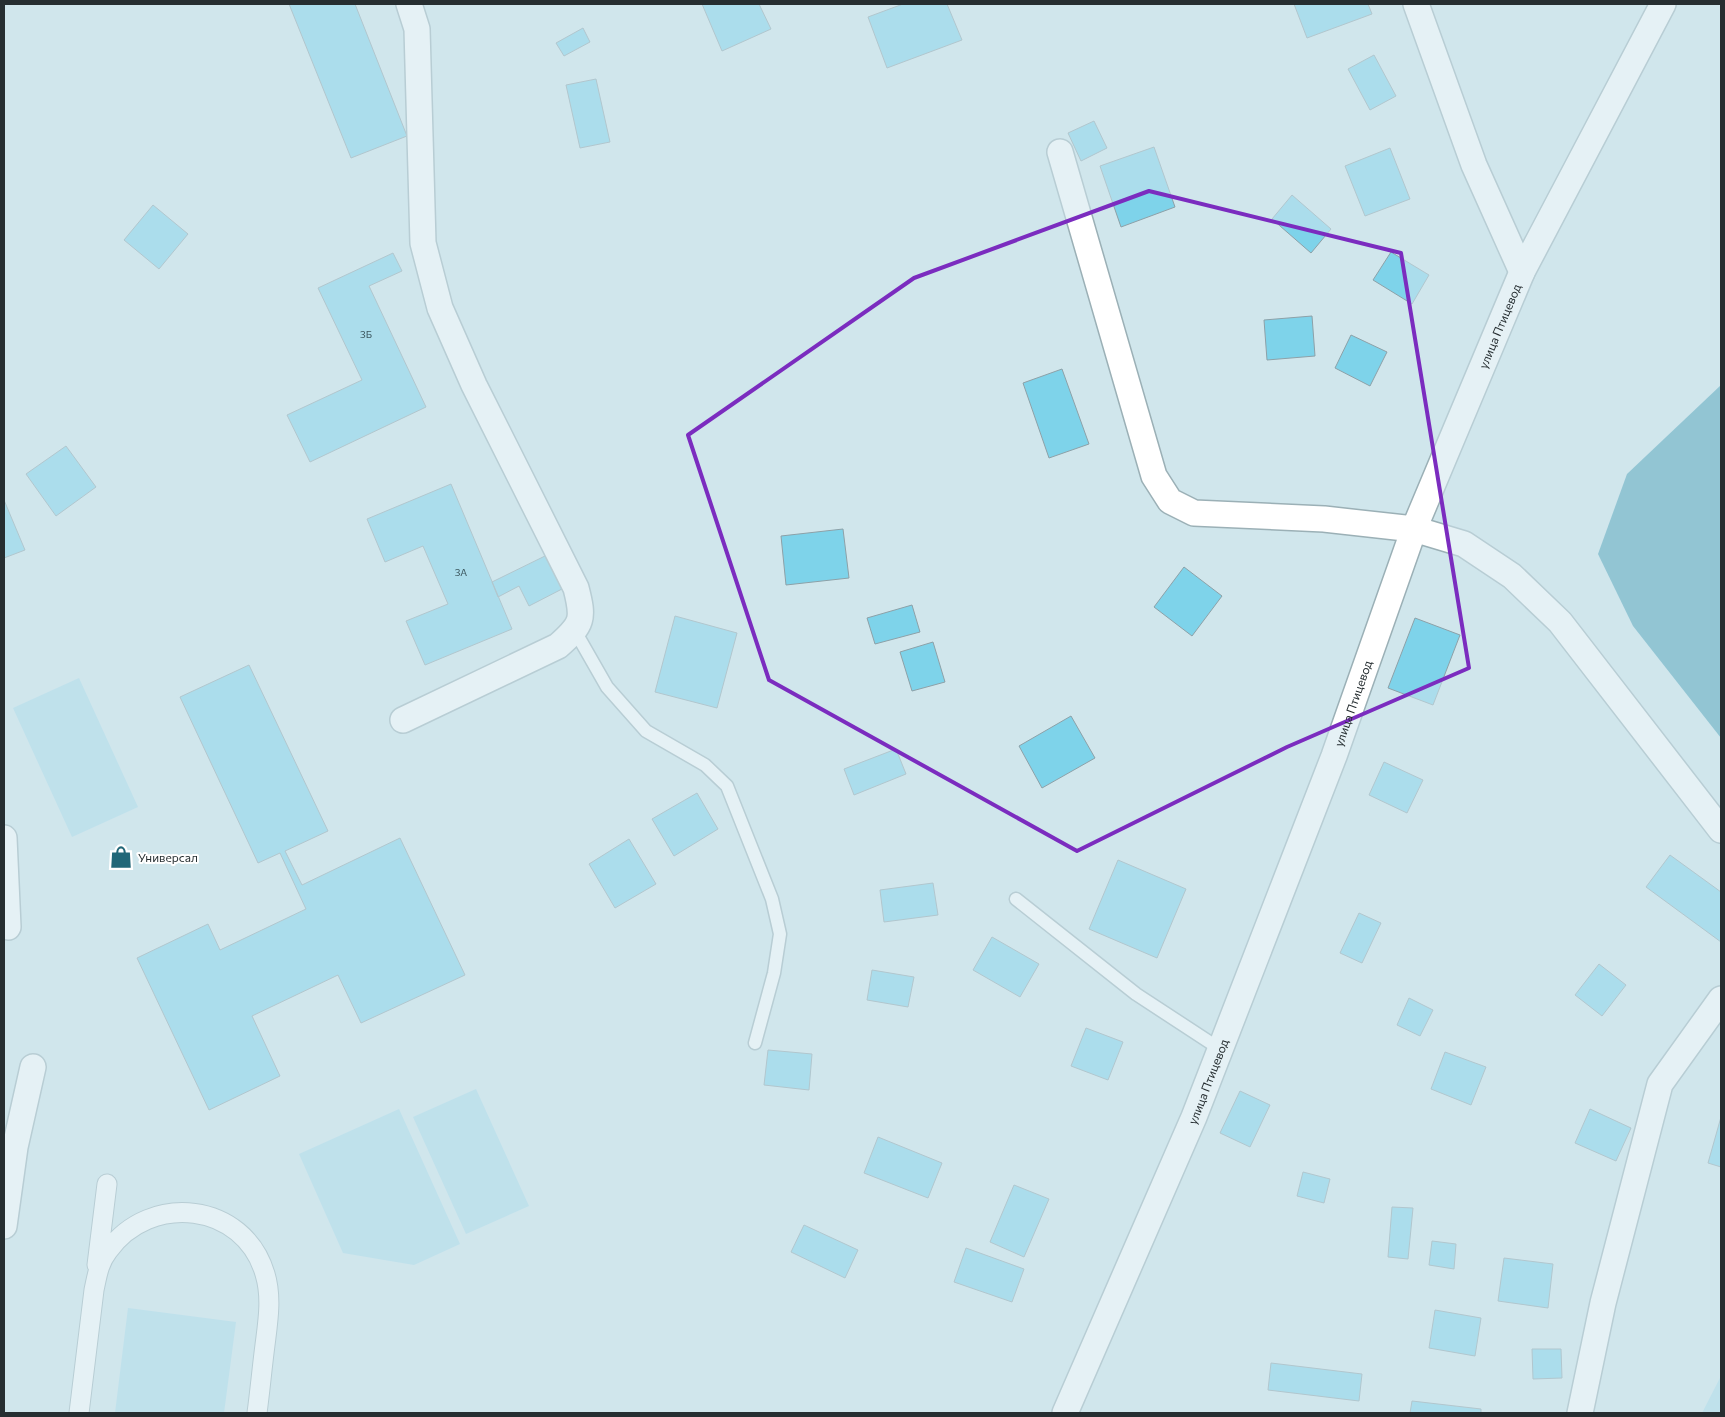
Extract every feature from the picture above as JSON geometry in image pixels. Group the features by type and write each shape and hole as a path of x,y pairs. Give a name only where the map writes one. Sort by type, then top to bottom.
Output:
{"street":[{"path":"404,720 558,646 575,631 582,611 576,588 474,385 440,308 423,243 417,29 409,4"},
{"path":"1416,4 1474,165 1522,272"},
{"name":"улица Птицевод","path":"1065,1413 1194,1117 1334,756 1414,529 1522,272 1663,4"},
{"path":"1060,152 1154,476 1170,501 1194,513 1324,519 1414,529 1464,544 1512,576 1566,630 1721,830"},
{"path":"4,838 8,927"},
{"path":"1580,1413 1603,1302 1660,1084 1721,999"},
{"path":"4,1226 15,1147 32,1068"},
{"path":"79,1413 107,1184"},
{"path":"94,1290 98,1270 107,1252 119,1237 135,1225 153,1217 172,1212 192,1213 211,1217 229,1226 244,1238 256,1254 265,1272 269,1291 269,1311 257,1413"}],"lane":[{"path":"575,631 607,687 646,731 704,765 727,786 772,899 780,934 774,973 755,1043"},
{"path":"1016,900 1136,994 1220,1048"}],"highlighted area":[{"path":"1149,191 1401,253 1469,668 1287,747 1077,851 769,680 688,435 914,278"}],"shaded area":[{"path":"1721,385 1721,738 1633,626 1598,554 1627,474"},
{"path":"79,678 138,807 72,837 13,708"},
{"path":"476,1089 529,1206 466,1234 413,1117"},
{"path":"399,1109 460,1244 414,1265 343,1253 299,1154"},
{"path":"128,1308 236,1322 224,1413 115,1413"},
{"path":"1721,1376 1721,1413 1702,1413"}],"building":[{"path":"289,4 355,4 407,136 351,158"},
{"path":"702,4 759,4 771,29 722,51"},
{"path":"903,4 947,4 962,40 887,68 868,17"},
{"path":"1294,4 1368,4 1372,14 1307,38"},
{"path":"583,28 590,42 564,56 556,43"},
{"path":"1374,55 1396,96 1370,110 1348,69"},
{"path":"596,79 610,142 580,148 566,85"},
{"path":"1094,121 1107,148 1081,161 1068,133"},
{"path":"1154,147 1175,207 1121,227 1100,166"},
{"path":"1390,148 1410,199 1365,216 1345,166"},
{"path":"1292,195 1331,229 1311,253 1272,219"},
{"path":"153,205 188,234 159,269 124,240"},
{"path":"1391,252 1429,275 1412,304 1373,280"},
{"path":"393,253 402,271 369,286 426,407 310,462 287,415 362,380 318,288"},
{"path":"1312,316 1315,356 1267,360 1264,320"},
{"path":"1351,335 1387,352 1370,386 1335,368"},
{"path":"1062,369 1089,444 1049,458 1023,383"},
{"path":"66,446 96,487 56,516 26,474"},
{"path":"451,484 512,629 425,665 406,621 448,604 423,546 385,562 367,519"},
{"path":"4,500 25,550 4,558"},
{"path":"843,529 849,578 786,585 781,536"},
{"path":"545,556 562,589 529,606 519,586 498,597 492,582"},
{"path":"1184,567 1222,596 1192,636 1154,607"},
{"path":"912,605 920,632 875,644 867,618"},
{"path":"675,616 737,633 717,708 655,692"},
{"path":"1415,618 1460,635 1433,705 1388,688"},
{"path":"933,642 945,682 912,691 900,652"},
{"path":"249,665 328,831 285,851 302,885 400,838 465,975 361,1023 338,975 252,1016 280,1076 209,1110 137,958 208,924 220,950 306,909 280,853 258,863 180,697"},
{"path":"1071,716 1095,758 1042,788 1019,746"},
{"path":"896,749 906,774 854,795 844,769"},
{"path":"1384,762 1423,780 1407,813 1369,795"},
{"path":"697,793 718,829 674,856 652,819"},
{"path":"629,839 656,884 615,908 589,864"},
{"path":"1670,855 1721,892 1721,942 1646,887"},
{"path":"1118,860 1186,889 1157,958 1089,929"},
{"path":"933,883 938,915 884,922 880,890"},
{"path":"1359,913 1381,923 1362,963 1340,953"},
{"path":"992,937 1039,964 1020,997 973,970"},
{"path":"1599,964 1626,985 1602,1016 1575,995"},
{"path":"872,970 914,977 908,1007 867,1000"},
{"path":"1409,998 1433,1010 1420,1036 1397,1025"},
{"path":"1086,1028 1123,1042 1108,1080 1071,1066"},
{"path":"768,1050 812,1054 809,1090 764,1085"},
{"path":"1445,1052 1486,1067 1471,1105 1431,1089"},
{"path":"1240,1091 1270,1105 1250,1147 1220,1133"},
{"path":"1590,1109 1631,1128 1616,1161 1575,1143"},
{"path":"1721,1117 1721,1167 1708,1163"},
{"path":"878,1137 942,1163 928,1198 864,1173"},
{"path":"1303,1172 1330,1179 1324,1203 1297,1196"},
{"path":"1014,1185 1049,1199 1024,1257 990,1242"},
{"path":"1392,1207 1413,1208 1408,1259 1388,1257"},
{"path":"804,1225 858,1250 845,1278 791,1252"},
{"path":"1432,1241 1456,1244 1454,1269 1429,1265"},
{"path":"966,1248 1024,1269 1012,1302 954,1282"},
{"path":"1504,1258 1553,1264 1548,1308 1498,1301"},
{"path":"1435,1310 1481,1318 1475,1356 1429,1348"},
{"path":"1532,1349 1561,1349 1562,1378 1533,1379"},
{"path":"1271,1363 1362,1374 1359,1401 1268,1390"},
{"path":"1412,1401 1481,1409 1481,1413 1410,1413"}],"place":[{"name":"Универсал","path":"121,857"}]}
